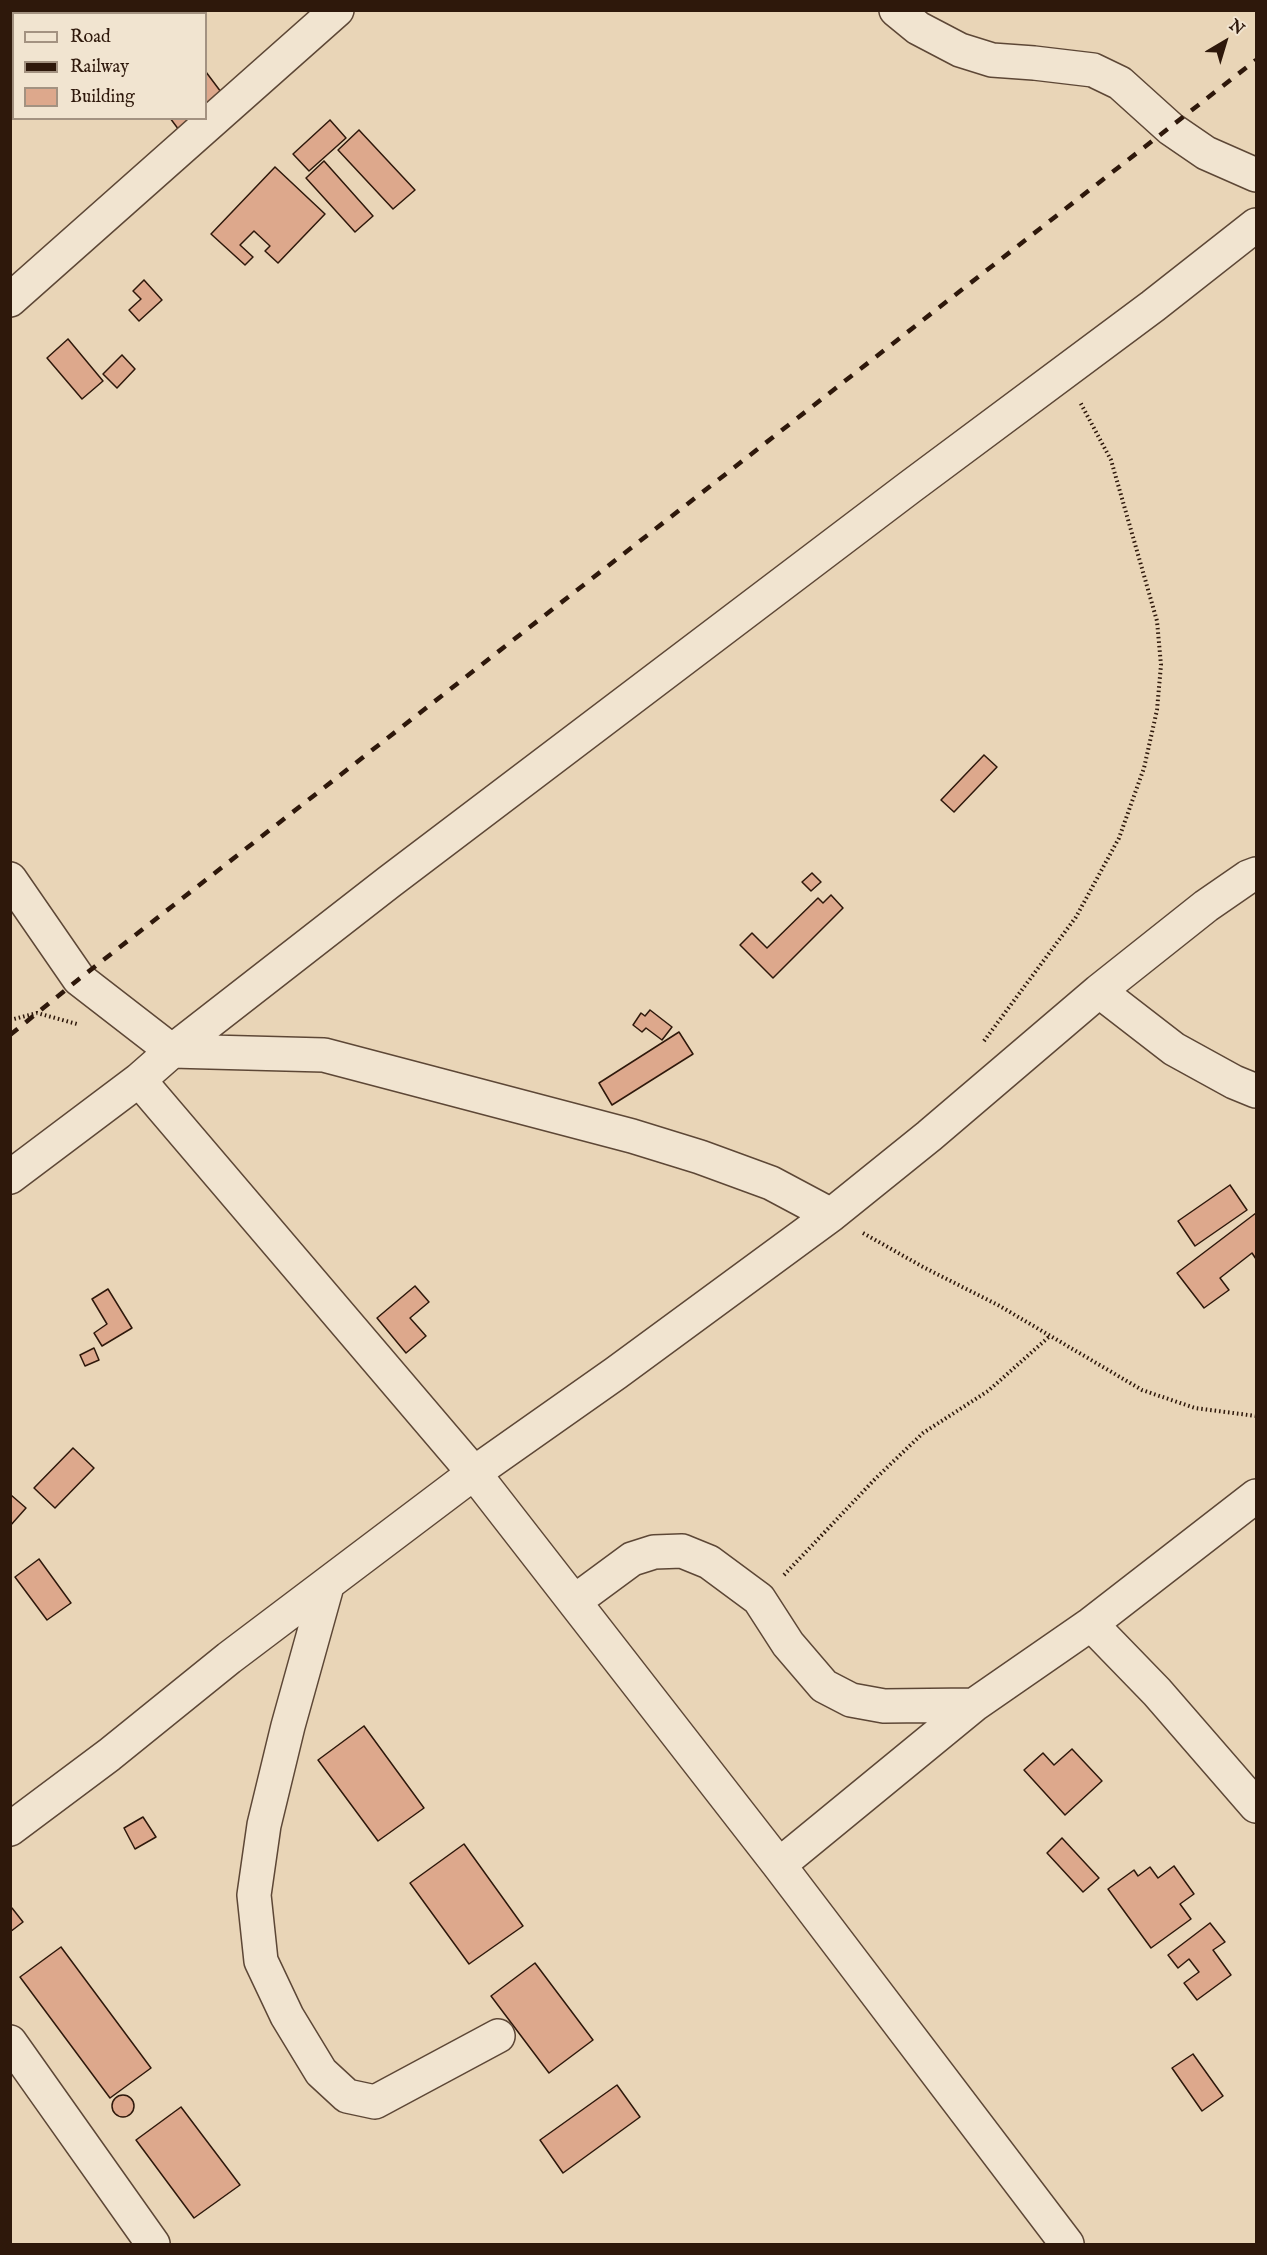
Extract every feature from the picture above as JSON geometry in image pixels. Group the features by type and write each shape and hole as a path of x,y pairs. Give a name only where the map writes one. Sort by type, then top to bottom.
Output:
{"street":[{"path":"10,300 337,10"},
{"path":"896,10 918,28 960,50 992,60 1093,70 1120,83 1171,129 1206,153 1257,175"},
{"path":"10,1177 139,1080 172,1051 585,733 1257,225"},
{"path":"10,1829 109,1755 229,1658 474,1473 616,1373 831,1215 929,1136 1099,991 1206,906 1248,877 1257,874"},
{"path":"10,879 79,979 172,1051 324,1055 700,1156 771,1183 831,1215"},
{"path":"1099,991 1174,1049 1234,1082 1257,1091"},
{"path":"139,1080 474,1473 779,1865 1067,2244"},
{"path":"779,1865 974,1705 1092,1624 1257,1496"},
{"path":"575,1601 632,1559 654,1552 682,1551 709,1562 759,1599 788,1644 824,1686 851,1700 884,1706 974,1705"},
{"path":"327,1586 288,1726 264,1825 254,1894 261,1961 287,2016 321,2072 347,2096 375,2102 498,2036"},
{"path":"1092,1624 1157,1692 1257,1806"},
{"path":"10,2042 153,2244"}],"path":[{"path":"978,1050 1076,917 1119,838 1144,768 1157,710 1161,665 1157,621 1144,573 1111,460 1065,372"},
{"path":"831,1215 923,1267 998,1305 1142,1390 1195,1408 1257,1416"},
{"path":"759,1599 798,1563 843,1512 923,1433 988,1391 1050,1336"}],"building":[{"path":"207,73 224,96 207,109"},
{"path":"172,120 192,120 179,130"},
{"path":"330,120 346,138 309,171 293,154"},
{"path":"359,130 415,190 393,209 338,150"},
{"path":"324,161 373,216 355,232 306,178"},
{"path":"275,167 325,214 278,263 265,251 270,246 254,231 240,245 253,257 245,265 211,234"},
{"path":"144,280 162,300 139,321 129,310 141,299 133,291"},
{"path":"68,339 103,381 82,399 47,358"},
{"path":"122,355 135,369 117,388 103,374"},
{"path":"984,755 997,767 954,812 941,800"},
{"path":"812,873 821,882 811,891 802,882"},
{"path":"831,895 843,908 773,978 740,945 752,933 767,948 818,898 823,903"},
{"path":"650,1010 672,1027 662,1040 646,1028 642,1032 633,1025 641,1013 645,1016"},
{"path":"679,1032 693,1054 612,1105 599,1083"},
{"path":"1230,1185 1247,1210 1195,1246 1178,1221"},
{"path":"1256,1213 1256,1259 1252,1253 1220,1278 1229,1290 1204,1308 1177,1273"},
{"path":"415,1286 429,1302 410,1318 426,1336 406,1353 377,1318"},
{"path":"108,1289 132,1328 102,1346 94,1333 107,1324 92,1299"},
{"path":"94,1348 99,1360 85,1366 80,1355"},
{"path":"73,1448 94,1468 55,1508 34,1488"},
{"path":"10,1495 26,1508 10,1526"},
{"path":"39,1559 71,1603 47,1620 15,1577"},
{"path":"364,1726 424,1808 378,1841 318,1760"},
{"path":"1072,1749 1102,1781 1065,1815 1024,1770 1043,1753 1054,1765"},
{"path":"143,1817 156,1837 135,1849 124,1828"},
{"path":"1062,1838 1099,1878 1083,1892 1047,1853"},
{"path":"464,1844 523,1926 469,1964 410,1883"},
{"path":"1174,1866 1194,1894 1180,1904 1191,1919 1151,1948 1108,1889 1134,1870 1138,1876 1150,1867 1158,1878"},
{"path":"12,1908 23,1922 10,1932 10,1909"},
{"path":"1210,1923 1225,1942 1213,1950 1231,1975 1197,2000 1184,1983 1199,1972 1189,1959 1178,1968 1168,1955"},
{"path":"61,1947 151,2068 110,2098 20,1977"},
{"path":"535,1963 593,2040 549,2073 491,1996"},
{"path":"1193,2054 1223,2096 1202,2111 1172,2068"},
{"path":"617,2085 640,2117 563,2173 540,2140"},
{"path":"119,2095 127,2095 134,2102 134,2110 127,2117 119,2117 112,2110 112,2102"},
{"path":"181,2107 240,2185 194,2218 136,2140"}],"railway":[{"path":"10,1035 1256,60"}]}
